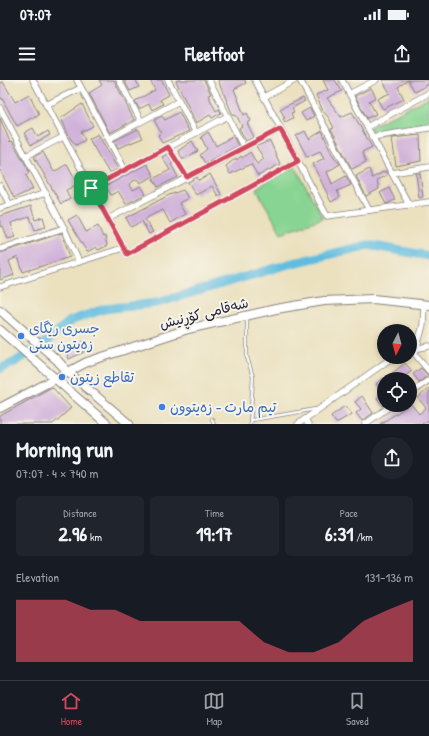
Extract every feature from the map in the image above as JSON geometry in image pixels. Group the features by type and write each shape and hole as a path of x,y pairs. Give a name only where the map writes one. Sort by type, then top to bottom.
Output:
{"main road":[{"name":"شەقامی کۆڕنیش","path":"0,408 94,359 188,328 297,304 373,299 427,305"},
{"path":"0,310 58,360 68,372 129,424"},
{"path":"0,330 107,424"}],"street":[{"path":"33,80 127,254 298,161"},
{"path":"77,80 125,170"},
{"path":"119,80 141,121"},
{"path":"168,80 196,133"},
{"path":"209,80 244,148"},
{"path":"255,80 327,216 429,202"},
{"path":"264,97 295,80"},
{"path":"300,80 370,210"},
{"path":"342,80 409,204"},
{"path":"349,94 376,80"},
{"path":"46,105 81,88"},
{"path":"367,127 429,93"},
{"path":"109,139 179,101"},
{"path":"0,108 64,228 79,262"},
{"path":"91,188 228,116"},
{"path":"372,137 429,128"},
{"path":"108,219 280,129"},
{"path":"26,156 63,137"},
{"path":"168,147 187,177"},
{"path":"392,173 429,167"},
{"path":"0,186 10,205"},
{"path":"0,208 46,193"},
{"path":"0,249 64,228"},
{"path":"0,287 123,248"},
{"path":"417,345 427,305"},
{"path":"417,348 429,346"},
{"path":"417,357 429,371"},
{"path":"298,424 307,422 319,409 383,364"},
{"path":"417,388 429,380"},
{"path":"365,424 382,412"}],"lane":[{"path":"247,315 247,357 253,377 252,420 250,424"},
{"path":"252,420 319,409"},
{"path":"212,419 214,424"}],"green space":[{"path":"429,97 429,126 373,135 370,127"},
{"path":"295,166 323,218 281,233 256,188"}],"building":[{"path":"99,80 114,80 134,120 110,133 89,93 102,85"},
{"path":"124,80 136,80 139,87 130,91"},
{"path":"150,80 162,80 169,95 160,100 163,104 152,110 149,104 139,109 135,101 155,90"},
{"path":"204,80 211,94 208,95 216,111 219,109 221,113 212,118 210,115 196,123 176,81"},
{"path":"218,80 245,80 246,83 234,89 244,115 247,113 251,121 247,123 254,137 246,141 239,128 242,126 236,115 234,116 232,113"},
{"path":"323,80 335,80 342,91 327,98 341,117 352,112 372,147 362,152 366,162 352,169 331,129 334,128 329,118 323,111 316,95 328,90"},
{"path":"382,80 408,80 398,87 404,99 383,109 377,99 390,93"},
{"path":"408,80 428,80 429,84 415,92"},
{"path":"3,82 15,102 29,94 39,114 17,126 2,98 0,99 0,83"},
{"path":"371,88 376,97 369,101 376,114 367,118 355,96"},
{"path":"303,98 305,101 292,108 294,112 291,113 293,118 285,122 283,119 285,118 280,109"},
{"path":"82,104 93,126 81,132 85,140 76,145 70,138 61,118"},
{"path":"310,108 314,116 306,121 301,113"},
{"path":"179,112 189,131 162,143 158,135 161,133 154,120 162,116 165,120"},
{"path":"0,118 10,142 12,141 28,169 29,173 26,175 33,189 14,198 0,170"},
{"path":"33,128 38,137 48,131 50,135 31,145 24,133"},
{"path":"138,129 143,138 118,148 114,141"},
{"path":"305,131 309,139 322,131 332,154 340,164 327,172 332,184 346,176 351,185 337,191 340,197 331,202 313,164 324,158 320,151 307,157 296,136"},
{"path":"208,132 216,146 233,136 238,146 205,163 200,155 207,149 201,137"},
{"path":"98,134 118,169 109,173 89,139"},
{"path":"420,135 421,161 396,166 392,138"},
{"path":"192,141 198,151 183,159 178,151"},
{"path":"270,141 280,164 258,176 251,164 230,174 226,166 236,158 237,160 241,156 242,158 250,152 257,164 264,159 256,146"},
{"path":"43,152 54,172 67,164 78,184 66,190 70,199 61,204 34,157"},
{"path":"168,154 173,163 171,164 178,177 158,187 153,179 170,170 162,157"},
{"path":"147,164 154,176 140,183 137,179 129,184 133,190 141,186 146,194 126,204 118,191 111,195 106,186"},
{"path":"369,169 372,178 385,171 387,175 377,180 379,189 366,196 356,176"},
{"path":"416,173 420,173 423,197 419,198"},
{"path":"210,174 221,194 218,196 212,186 196,195 188,182 197,177 198,180 202,179"},
{"path":"389,188 395,200 386,204 380,193"},
{"path":"183,190 188,198 179,203 185,214 170,223 163,210 145,219 153,232 149,234 142,221 131,227 126,218 169,195"},
{"path":"82,193 87,200 78,204 73,198"},
{"path":"31,206 35,220 43,217 46,227 35,230 30,217 26,218 11,223 15,237 8,239 3,226 0,227 0,216"},
{"path":"77,215 86,232 98,226 103,237 105,236 107,246 98,250 96,247 87,252 68,220"},
{"path":"62,233 70,257 23,272 18,257 9,261 14,275 0,280 0,253"},
{"path":"84,341 90,349 69,359 65,349"},
{"path":"404,364 406,364 412,371 411,372 394,372"},
{"path":"421,368 428,375 419,382 417,379 417,372 416,372"},
{"path":"52,387 71,408 53,424 0,424 0,416"},
{"path":"429,388 429,420 422,424 380,424 399,412 417,412 419,414 426,408 418,398"},
{"path":"362,396 373,413 362,421 356,413 361,409 355,402"},
{"path":"345,406 352,414 336,423 331,416"}],"waterway":[{"path":"0,369 15,362 46,342 70,321 104,309 157,303 289,264 368,245 429,256"}],"place":[{"name":"جسری رێگای زەیتون ستی","path":"21,336"},
{"name":"تقاطع زيتون","path":"62,377"},
{"name":"تیم مارت - زەیتوون","path":"162,407"}],"route":[{"path":"280,129 298,161 127,254 91,188 168,147 187,177 280,129"}]}
